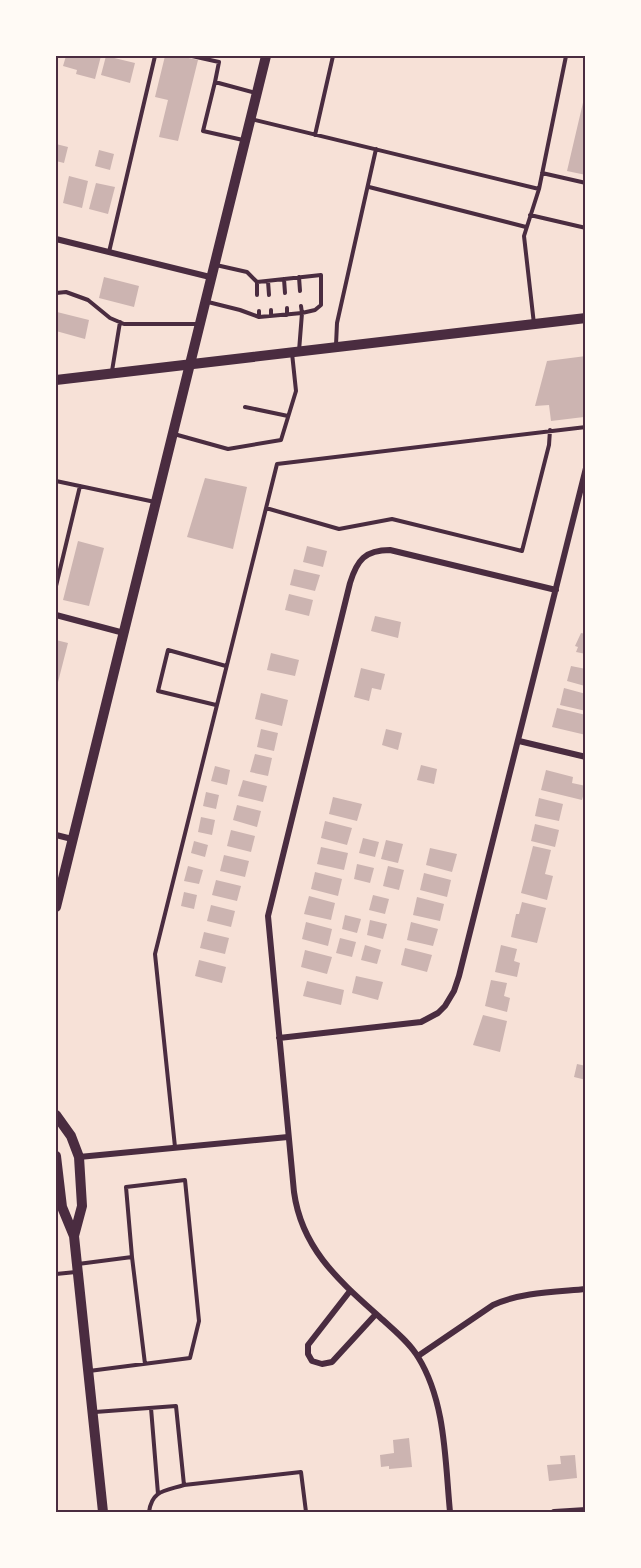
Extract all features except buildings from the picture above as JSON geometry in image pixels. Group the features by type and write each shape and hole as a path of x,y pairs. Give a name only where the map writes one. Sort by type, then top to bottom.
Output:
{"main road":[{"path":"56,907 266,56"},
{"path":"56,380 585,318"},
{"path":"56,1115 71,1136 78,1157 82,1206 74,1236"},
{"path":"56,1156 62,1207 74,1236 102,1512"}],"street":[{"path":"56,239 210,277"},
{"path":"279,1038 414,1024 430,1018 445,1006 454,991 519,741 585,468"},
{"path":"450,1512 437,1405 418,1356 350,1292 316,1253 303,1229 295,1200 268,916 356,566 370,552 390,550 556,590"},
{"path":"56,615 124,633"},
{"path":"519,741 585,757"},
{"path":"56,835 72,839"},
{"path":"78,1157 288,1137"},
{"path":"418,1356 493,1305 506,1299 585,1289"},
{"path":"350,1292 308,1345 308,1354 312,1361 322,1364 332,1362 376,1314"},
{"path":"554,1512 585,1510"}],"lane":[{"path":"109,252 155,56"},
{"path":"192,56 219,62 203,130 244,141"},
{"path":"315,135 333,56"},
{"path":"534,324 524,236 539,189 566,56"},
{"path":"215,82 256,93"},
{"path":"250,119 539,189"},
{"path":"336,348 336,323 376,149"},
{"path":"542,172 585,183"},
{"path":"369,187 526,227"},
{"path":"530,215 585,228"},
{"path":"213,264 247,272 257,282 257,296"},
{"path":"204,302 259,317 302,313 315,310 321,305 321,275 257,282"},
{"path":"299,277 300,291"},
{"path":"284,279 285,293"},
{"path":"268,280 269,295"},
{"path":"56,292 66,292 88,300 110,318 124,324 199,324"},
{"path":"173,434 228,449 281,440 296,390 295,352 302,313 301,306"},
{"path":"287,308 287,315"},
{"path":"271,310 271,316"},
{"path":"259,311 259,317"},
{"path":"112,374 120,322"},
{"path":"245,407 288,416"},
{"path":"175,1147 154,954 277,464 585,427"},
{"path":"266,508 339,529 392,519 522,551 549,445 550,430"},
{"path":"56,442 56,452"},
{"path":"56,481 156,502"},
{"path":"56,586 80,486"},
{"path":"216,705 158,691 168,650 226,666"},
{"path":"88,1371 190,1359 199,1321 185,1180 126,1186 145,1364"},
{"path":"56,1274 132,1257"},
{"path":"92,1413 176,1406 184,1485"},
{"path":"150,1408 158,1494"},
{"path":"149,1512 151,1501 158,1494 184,1485 301,1472 306,1512"}]}
